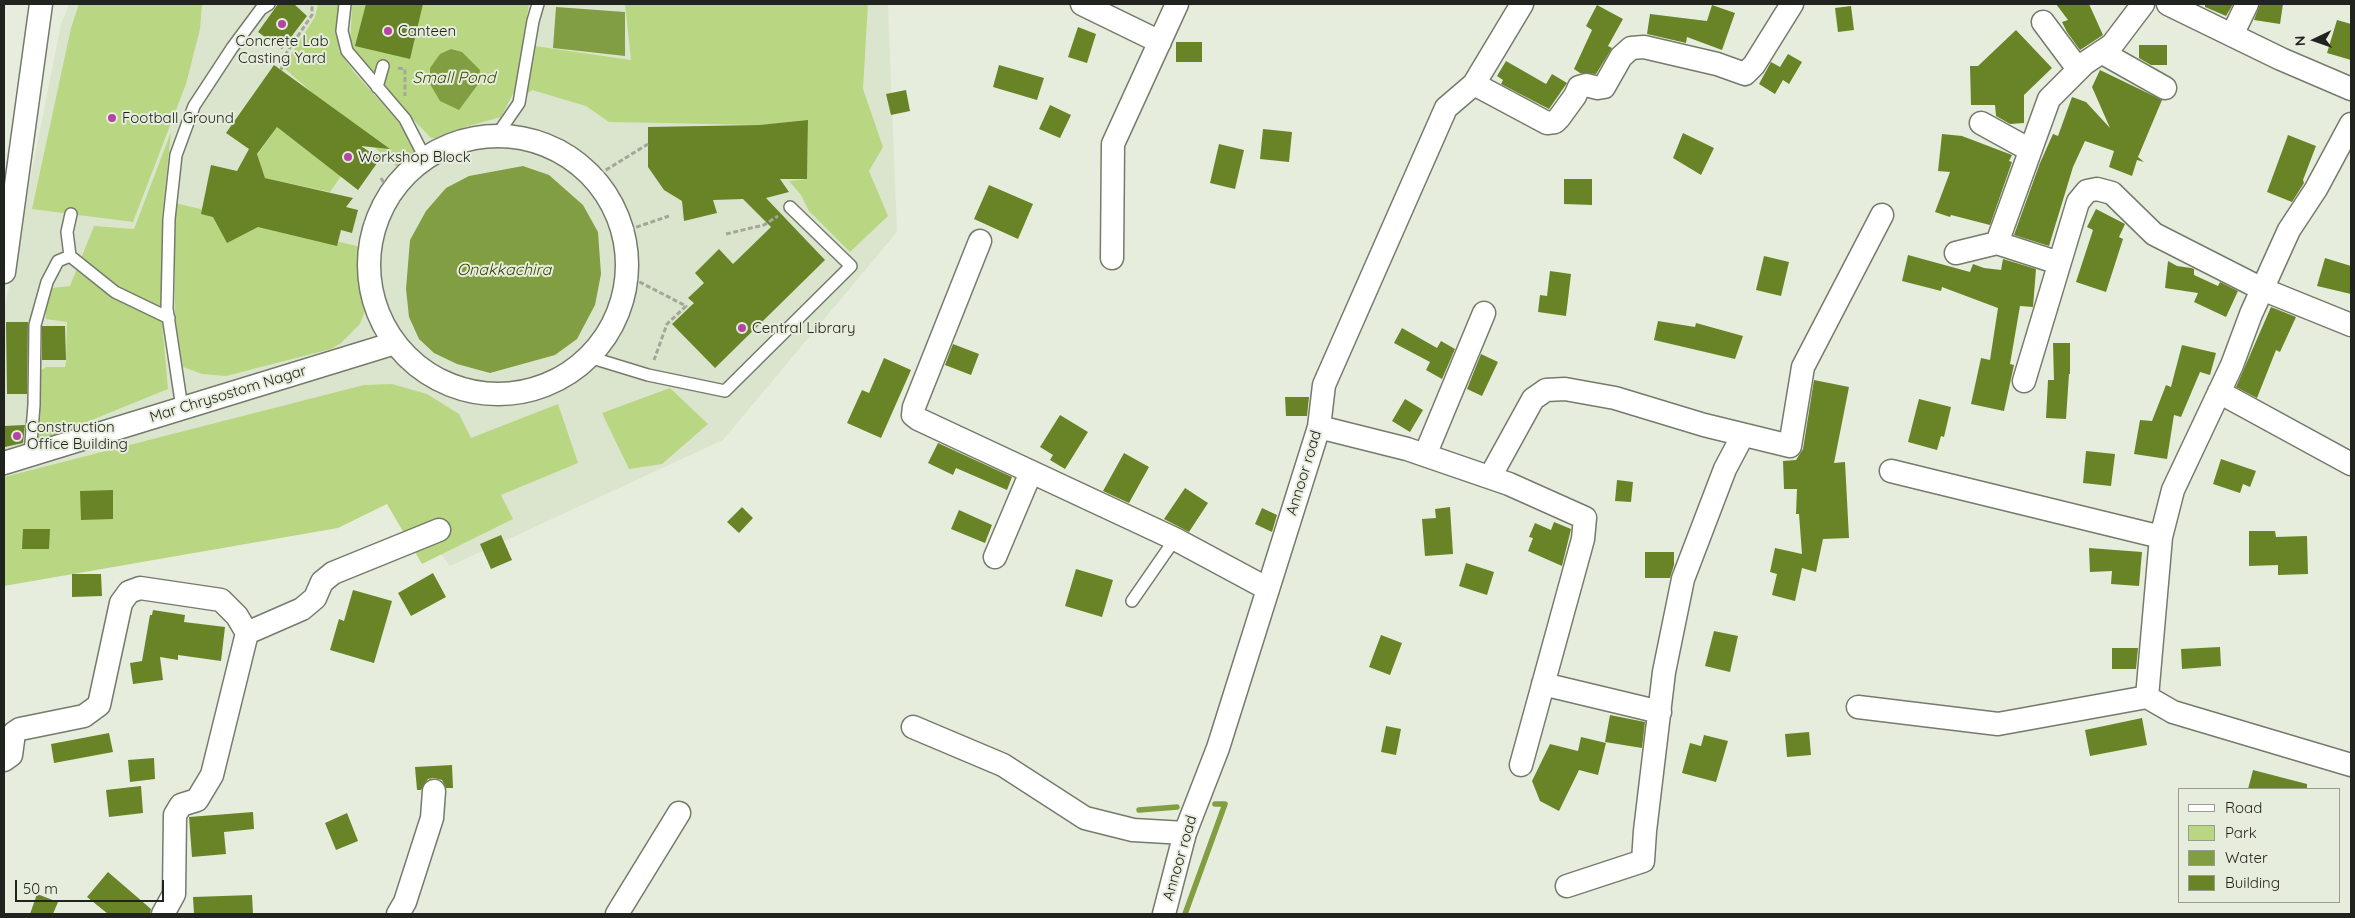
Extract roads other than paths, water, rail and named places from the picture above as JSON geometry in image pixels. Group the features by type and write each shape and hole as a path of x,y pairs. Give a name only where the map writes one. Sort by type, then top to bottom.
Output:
{"street":[{"path":"4,272 42,4"},
{"path":"1082,4 1160,42"},
{"path":"1112,258 1114,144 1177,4"},
{"name":"Annoor road","path":"1164,914 1185,833 1218,748 1319,427 1324,385 1446,108 1474,84 1522,4"},
{"path":"1474,84 1546,123 1555,122 1575,96 1579,86 1586,84 1598,88 1604,87 1621,56 1631,48 1644,47 1717,64 1745,74 1754,65 1792,4"},
{"path":"1996,243 2049,99 2078,69 2112,45 2143,4"},
{"path":"2168,4 2351,89"},
{"path":"2232,35 2247,4"},
{"path":"2043,22 2078,69"},
{"path":"2101,52 2164,88"},
{"path":"1981,123 2030,150"},
{"path":"2147,697 2161,536 2173,490 2219,392 2289,230 2316,189 2351,124"},
{"path":"497,135 535,140 569,156 593,178 617,215 627,252 625,291 612,327 589,357 560,379 526,392 489,395 453,387 421,369 395,343 378,312 370,278 370,226 381,210 386,187 399,181 425,158 459,141 497,135"},
{"path":"2024,381 2078,202 2087,192 2097,189 2112,193 2154,234 2262,289 2351,324"},
{"path":"1490,477 1533,399 1546,390 1565,389 1615,398 1790,446 1802,367 1882,215"},
{"path":"980,241 914,407 913,414 1031,472 1175,539 1268,589"},
{"path":"1956,253 1996,243 2059,263"},
{"path":"1425,455 1484,313"},
{"name":"Mar Chrysostom Nagar","path":"4,463 395,343"},
{"path":"2219,392 2351,464"},
{"path":"1319,427 1425,455 1490,477 1585,518 1584,539 1521,765"},
{"path":"1568,886 1643,861 1664,672 1683,579 1725,469 1743,434"},
{"path":"1891,471 2161,536"},
{"path":"995,557 1031,472"},
{"path":"247,633 302,609 315,598 322,582 334,574 439,530"},
{"path":"4,760 11,755 14,734 20,729 84,716 96,710 100,705 121,603 129,592 140,588 221,600 238,616 247,633 212,775 197,800 181,804 175,815 174,894 163,914"},
{"path":"1543,684 1660,712"},
{"path":"1858,706 1998,724 2147,697 2173,712 2351,765"},
{"path":"913,727 1004,765 1085,818 1133,830 1185,833"},
{"path":"398,914 405,902 432,818 434,791"},
{"path":"617,914 679,813"}],"lane":[{"path":"182,408 169,318 169,219 176,155 194,106 232,48 261,9 269,4"},
{"path":"345,4 342,31 346,51 405,119 425,158"},
{"path":"497,135 519,102 533,21 538,4"},
{"path":"377,87 383,66"},
{"path":"589,357 648,375 724,391 851,266 790,207"},
{"path":"72,214 67,232 70,256 115,292 169,318"},
{"path":"30,455 34,405 35,325 47,282 58,261 70,256"},
{"path":"1132,601 1175,539"}],"water":[{"path":"556,7 625,12 625,56 553,48"},
{"name":"Small Pond","path":"451,49 462,52 480,70 479,83 459,110 440,101 430,84 430,68 440,54"},
{"name":"Onakkachira","path":"523,166 549,175 583,205 598,232 601,274 595,305 577,339 555,355 490,373 457,364 434,353 419,339 409,317 406,289 410,240 426,211 446,188 469,176"}],"waterway":[{"path":"1185,914 1225,804 1215,804"},
{"path":"1139,810 1177,807"}],"place":[{"name":"Concrete Lab Casting Yard","path":"282,24"},
{"name":"Canteen","path":"388,31"},
{"name":"Football Ground","path":"112,118"},
{"name":"Workshop Block","path":"348,157"},
{"name":"Central Library","path":"742,328"},
{"name":"Construction Office Building","path":"17,436"}]}
